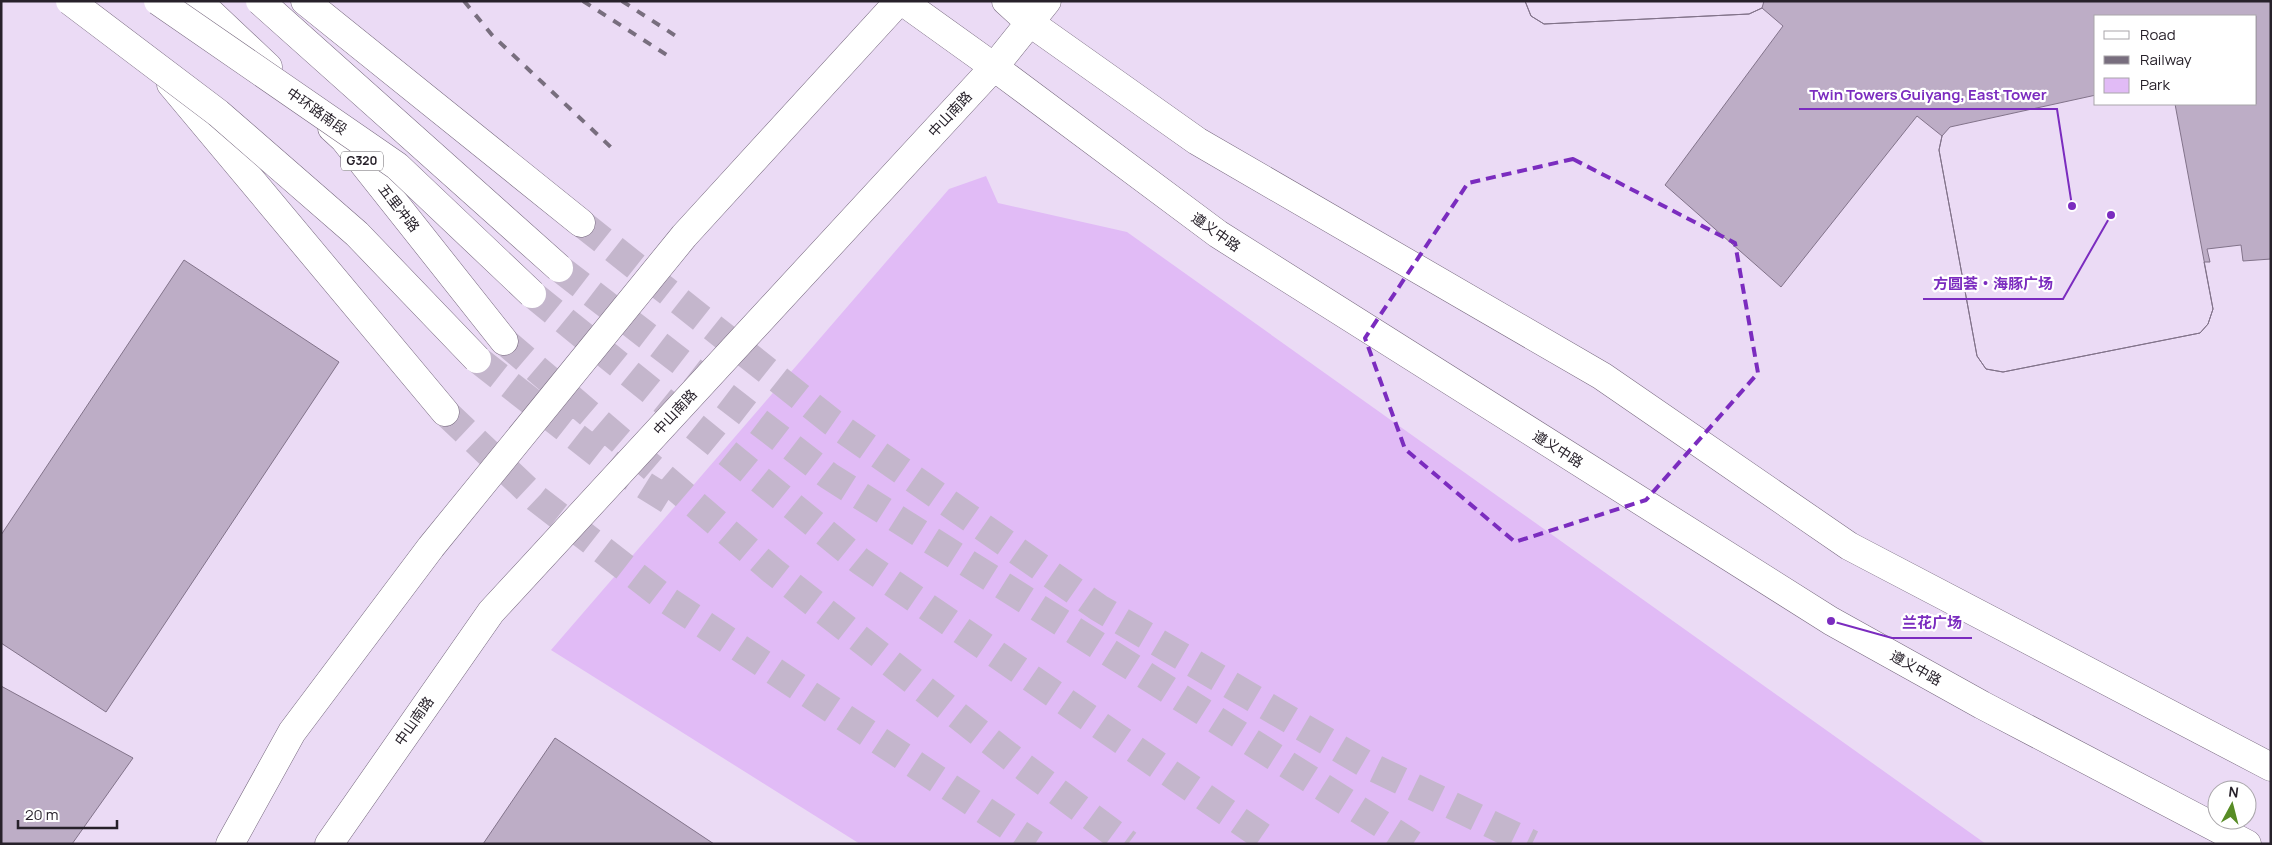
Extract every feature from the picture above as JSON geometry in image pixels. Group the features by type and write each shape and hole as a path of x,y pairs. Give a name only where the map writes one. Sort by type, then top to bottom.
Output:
{"main road":[{"path":"70,1 218,113 357,234 477,359"},
{"name":"中环路南段","path":"158,1 397,166 532,294"},
{"name":"五里冲路","path":"198,1 344,139 504,341"},
{"path":"260,1 559,268"},
{"path":"272,1 326,60"},
{"path":"305,1 581,222"},
{"path":"230,844 292,732 430,547 684,236 900,1"},
{"name":"遵义中路","path":"900,1 994,67 1218,234 1831,621 1982,705 2247,844"},
{"path":"1006,1 1029,22 1198,141 1602,376 1849,546 2271,767"},
{"name":"中山南路","path":"329,844 491,612 994,67 1048,1"},
{"path":"155,65 445,412"}],"highlighted area":[{"path":"1573,159 1735,243 1758,373 1646,500 1515,542 1405,449 1365,338 1468,183"}],"green space":[{"path":"986,176 998,203 1127,232 1986,844 860,844 551,650 949,189"}],"building":[{"path":"1525,1 1764,1 1762,8 1749,14 1544,24 1531,16"},
{"path":"1525,1 2271,1 2271,259 2243,261 2241,245 2207,249 2210,262 2204,262 2213,309 2208,324 2200,333 2003,372 1986,369 1977,356 1939,150 1942,136 1917,116 1781,287 1665,185 1783,26 1762,8 1749,14 1544,24 1531,16"},
{"path":"2094,95 2094,105 2175,105 2213,309 2208,324 2200,333 2003,372 1986,369 1977,356 1939,150 1942,136 1950,127"},
{"path":"184,260 339,362 106,712 1,643 1,535"},
{"path":"1,686 133,758 72,844 1,844"},
{"path":"555,738 714,844 483,844"}],"tunnel":[{"path":"581,223 832,422 1099,608 1364,763 1532,844"},
{"path":"559,268 829,476 1413,844"},
{"path":"532,294 860,561 1273,844"},
{"path":"504,341 773,571 1013,759 1128,844"},
{"path":"477,359 612,465 673,503"},
{"path":"445,412 537,499 667,600 1035,844"}],"railway":[{"path":"464,1 492,35 616,152"},
{"path":"583,1 670,57"},
{"path":"622,1 682,40"}],"place":[{"name":"Twin Towers Guiyang, East Tower","path":"2072,206"},
{"name":"方圆荟・海豚广场","path":"2111,215"},
{"name":"兰花广场","path":"1831,621"}]}
